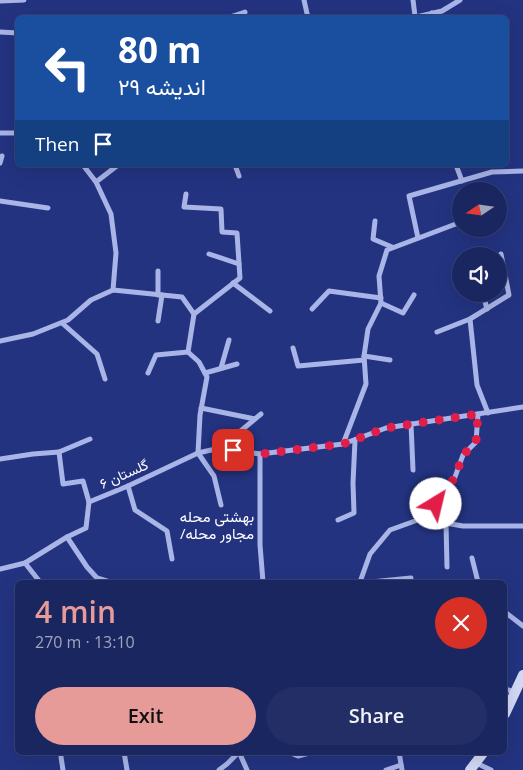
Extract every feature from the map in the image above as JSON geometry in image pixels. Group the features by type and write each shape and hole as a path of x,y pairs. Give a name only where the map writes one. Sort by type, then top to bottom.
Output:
{"main road":[{"path":"507,704 510,690 523,675"},
{"path":"473,766 482,755"}],"street":[{"path":"0,1 24,0"},
{"path":"304,0 307,15"},
{"path":"413,0 414,15"},
{"path":"427,15 442,11 460,0"},
{"path":"236,15 245,12"},
{"path":"0,32 15,33"},
{"path":"0,133 15,133"},
{"path":"0,163 2,156"},
{"path":"85,167 96,182 111,214 116,253 113,290"},
{"path":"96,182 115,167"},
{"path":"236,167 238,176"},
{"path":"457,167 462,181"},
{"path":"490,167 492,172"},
{"path":"418,238 409,196 492,172 523,170"},
{"path":"186,194 184,207 221,209 222,232 238,233 240,264 240,278 194,314 188,352"},
{"path":"0,201 48,208"},
{"path":"375,221 373,239 392,248"},
{"path":"343,444 366,384 364,358 368,329 381,301 379,276 387,250 452,225"},
{"path":"209,254 240,264"},
{"path":"158,272 160,295 158,321"},
{"path":"233,283 270,311"},
{"path":"507,285 509,295 507,296"},
{"path":"0,341 33,334 68,320 91,300 113,290 182,297 194,314"},
{"path":"312,309 329,291 381,301 403,312 414,295"},
{"path":"485,302 487,309"},
{"path":"437,332 470,319 498,302"},
{"path":"470,319 477,385 488,413"},
{"path":"62,322 97,354 105,379"},
{"path":"221,368 229,340"},
{"path":"293,348 298,366 364,358 390,360"},
{"path":"148,373 156,355 188,352 199,362 207,377 201,408 198,453 214,476 221,505"},
{"path":"205,373 237,364"},
{"path":"220,448 260,454 343,444 386,428 523,407"},
{"path":"201,408 255,419"},
{"path":"220,448 261,414"},
{"path":"361,580 370,554 390,530 423,518 455,477 463,455 476,442 478,414"},
{"path":"411,424 413,470"},
{"path":"0,459 59,452 90,439"},
{"path":"338,520 354,513 355,440"},
{"name":"گلستان ۶","path":"0,569 25,562 66,537 86,528 89,502 198,453 220,448"},
{"path":"59,452 63,484 82,481 89,502"},
{"path":"260,454 260,545 263,580"},
{"path":"128,486 135,510 167,531 172,558"},
{"path":"423,518 463,526 523,526"},
{"path":"446,523 447,567"},
{"path":"66,537 87,567 97,578 104,580"},
{"path":"472,558 478,580"},
{"path":"25,562 38,580"},
{"path":"391,580 411,578"},
{"path":"507,614 523,626"},
{"path":"124,755 127,770"},
{"path":"219,770 236,755"},
{"path":"240,755 247,770"},
{"path":"386,770 401,768 399,755"},
{"path":"61,758 63,770"},
{"path":"473,766 491,770"}],"district":[{"name":"بهشتی محله /مجاور محله","path":"217,526"}],"route":[{"path":"233,450 260,454 343,444 386,428 478,414 476,442 463,455 455,477 436,504"}]}
